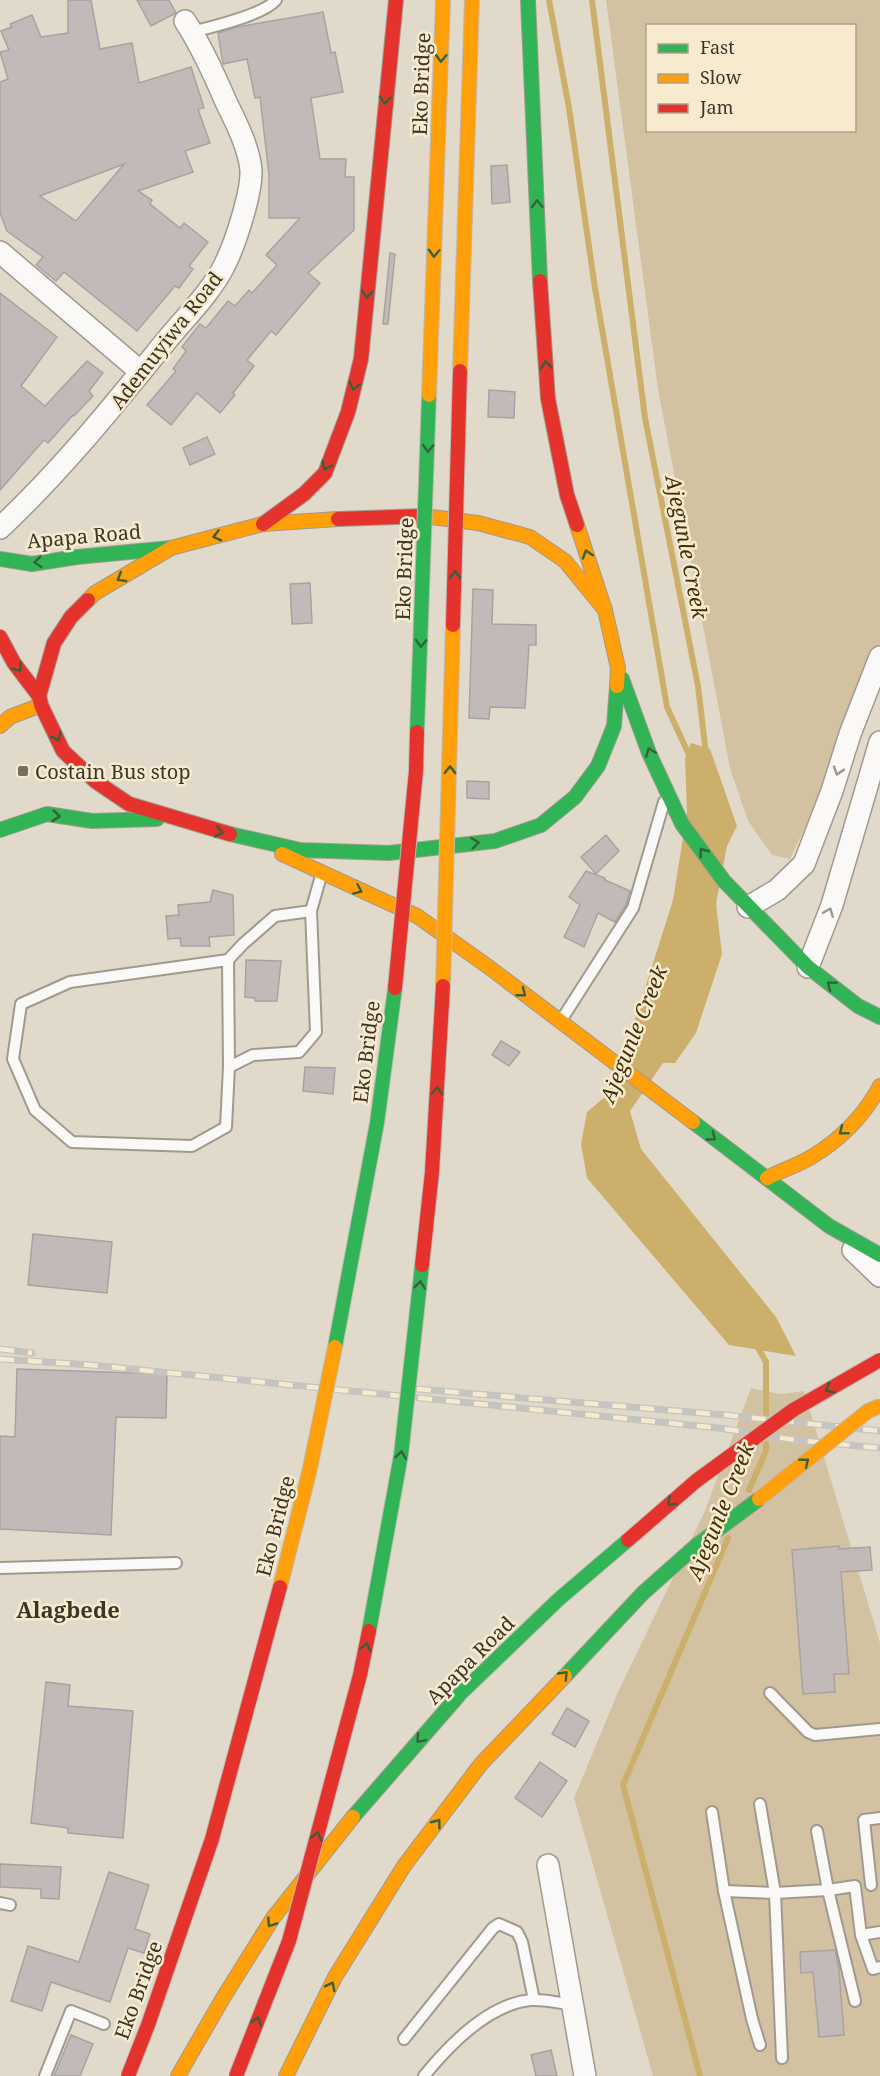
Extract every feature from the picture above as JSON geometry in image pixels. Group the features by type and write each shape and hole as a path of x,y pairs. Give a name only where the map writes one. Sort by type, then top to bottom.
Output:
{"main road":[{"path":"263,524 304,494 325,472 348,412 361,359 396,0"},
{"name":"Eko Bridge","path":"128,2076 148,2025 212,1839 261,1660 309,1473 377,1123 397,969 416,771 443,0"},
{"path":"236,2076 288,1941 360,1675 382,1567 399,1466 414,1343 432,1172 443,981 472,0"},
{"path":"528,0 539,263 548,399 567,495 605,610 618,668 650,753 682,824 724,880 808,967 858,1006 880,1017"},
{"path":"0,726 10,717 40,701 54,643 71,617 95,593 171,548 263,524 346,518 423,516 478,523 530,537 565,561 605,610"},
{"name":"Apapa Road","path":"0,559 32,564 77,557 171,548"},
{"path":"0,637 14,663 40,701 63,751 95,781 129,804 173,819 300,850 389,853 495,841 541,825 575,797 598,766 614,726 618,668"},
{"path":"0,830 47,814 92,821 173,819"},
{"path":"248,838 417,916 490,968 829,1226 880,1255"},
{"path":"767,1178 813,1156 850,1126 876,1095 880,1086"},
{"name":"Apapa Road","path":"178,2076 273,1918 363,1805 459,1695 559,1599 696,1481 793,1410 880,1360"},
{"path":"286,2076 335,1977 404,1866 481,1764 644,1593 697,1545 759,1499 868,1411 880,1406"}],"street":[{"name":"Ademuyiwa Road","path":"0,528 51,478 95,429 209,289 226,263 247,197 251,170 241,132 199,43 188,26"},
{"path":"0,252 141,372"},
{"path":"748,907 777,890 804,864 880,657"},
{"path":"808,967 832,905 879,744 850,734"},
{"path":"829,1226 880,1276"},
{"path":"548,1864 585,2076"}],"lane":[{"path":"188,26 223,24 265,8 276,0"},
{"path":"561,1022 633,909 667,790"},
{"path":"229,1067 253,1054 299,1052 316,1032 311,912 322,873"},
{"path":"228,960 229,1067 226,1126 192,1146 72,1142 35,1110 13,1059 21,1004 70,982 228,960 275,916 311,912"},
{"path":"0,1569 176,1563"},
{"path":"770,1693 814,1735 880,1729"},
{"path":"760,1804 775,1893 782,2058"},
{"path":"712,1812 724,1891 752,2019 760,2045"},
{"path":"724,1891 775,1893 876,1885 864,1821 880,1818"},
{"path":"817,1831 828,1890 855,2001"},
{"path":"855,1886 861,1935 873,1968 880,1967"},
{"path":"404,2038 493,1928 499,1924 516,1932 522,1942 534,2000"},
{"path":"861,1935 880,1932"},
{"path":"424,2076 438,2059 489,2013 509,2004 534,2000 573,2005"},
{"path":"45,2076 71,2011 104,2024"}],"shaded area":[{"path":"606,0 880,0 880,645 833,768 790,859 772,855 748,821 730,768 658,389"},
{"path":"751,1388 780,1394 804,1391 880,1643 880,2076 653,2076 574,1798 618,1692 704,1513"}],"water":[{"path":"691,743 710,749 737,826 727,846 716,904 722,954 696,1033 675,1063 663,1063 630,1111 641,1149 776,1317 796,1356 729,1345 587,1178 581,1144 587,1112 605,1097 635,1020 673,900 687,813 685,758"}],"building":[{"path":"68,0 91,0 100,49 132,43 139,83 191,67 204,108 198,109 210,143 185,151 193,172 138,191 152,200 150,204 180,228 184,223 208,242 189,266 193,269 179,288 175,286 137,331 64,272 56,281 36,265 43,257 7,231 0,213 0,82 8,79 0,52 9,50 1,31 12,27 10,24 32,15 41,37 68,33","holes":["124,164 76,221 40,196"]},
{"path":"137,0 169,0 176,13 151,26"},
{"path":"323,12 331,53 335,52 343,92 311,98 320,159 346,159 345,177 354,177 354,230 308,273 320,283 276,335 271,331 247,360 254,366 220,413 197,393 171,425 147,405 176,371 173,369 186,351 182,347 200,324 206,328 228,301 235,306 249,290 252,293 277,265 266,255 300,218 269,218 269,175 260,97 255,98 247,59 223,64 218,33 237,27"},
{"path":"507,165 510,202 492,204 491,166"},
{"path":"390,253 395,254 388,324 383,324"},
{"path":"0,293 57,337 21,386 45,406 87,361 103,373 89,391 93,396 48,443 44,440 0,490"},
{"path":"489,390 515,392 514,418 488,417"},
{"path":"207,437 215,454 190,465 183,448"},
{"path":"310,583 312,623 292,624 290,584"},
{"path":"473,589 493,590 492,624 536,625 536,645 529,645 525,708 490,707 489,719 469,718"},
{"path":"467,781 489,782 489,799 467,798"},
{"path":"606,835 619,851 596,874 581,857"},
{"path":"586,871 630,891 626,905 615,922 598,913 584,947 564,937 580,905 569,897"},
{"path":"213,890 233,895 234,935 209,937 210,946 181,946 180,938 168,939 166,916 179,915 178,905 210,902"},
{"path":"246,960 281,961 277,1001 255,1001 255,998 245,997"},
{"path":"501,1041 520,1052 509,1066 492,1055"},
{"path":"305,1067 335,1068 333,1094 303,1091"},
{"path":"33,1234 112,1242 107,1293 28,1285"},
{"path":"17,1369 167,1374 166,1418 116,1417 111,1535 0,1529 0,1436 15,1437"},
{"path":"839,1546 839,1549 870,1547 872,1570 841,1572 849,1674 834,1674 835,1692 803,1694 792,1550"},
{"path":"46,1682 70,1685 68,1706 133,1711 123,1838 68,1833 68,1828 31,1823"},
{"path":"567,1708 589,1721 575,1747 552,1734"},
{"path":"540,1762 567,1781 542,1817 515,1798"},
{"path":"0,1864 61,1867 59,1899 41,1898 41,1889 0,1887"},
{"path":"109,1872 149,1885 135,1929 150,1934 144,1953 128,1948 110,2002 51,1982 42,2011 11,2001 28,1946 79,1962"},
{"path":"835,1950 839,1969 844,2035 819,2037 813,1972 801,1973 800,1952"},
{"path":"71,2035 93,2044 80,2076 54,2076"},
{"path":"551,2050 557,2076 536,2076 531,2055"}],"waterway":[{"path":"549,0 569,108 595,288 667,707 690,757"},
{"name":"Ajegunle Creek","path":"592,0 645,418 698,686 706,754"},
{"name":"Ajegunle Creek","path":"756,1344 766,1362 766,1416"},
{"name":"Ajegunle Creek","path":"749,1490 766,1451 766,1444"},
{"name":"Ajegunle Creek","path":"700,2076 623,1785 728,1538"}],"railway":[{"path":"0,1349 32,1353"},
{"path":"0,1359 91,1365 719,1428 795,1440 880,1448"},
{"path":"417,1389 726,1415 880,1431"}],"traffic: fast":[{"path":"528,0 540,281"},
{"path":"417,732 429,395"},
{"path":"0,559 32,564 77,557 171,548"},
{"path":"622,679 649,753 682,824 724,881 808,967 858,1006 880,1017"},
{"path":"230,834 300,850 389,853 495,841 541,825 575,797 598,766 614,726 617,686"},
{"path":"0,830 47,814 92,821 157,819"},
{"path":"335,1347 377,1123 395,988"},
{"path":"693,1122 829,1226 880,1255"},
{"path":"369,1631 401,1455 422,1265"},
{"path":"565,1676 643,1593 697,1545 759,1499"},
{"path":"459,1695 559,1599 628,1540"},
{"path":"353,1817 459,1695"}],"traffic: slow":[{"path":"429,395 443,0"},
{"path":"460,371 472,0"},
{"path":"424,516 478,523 530,537 565,561 605,610 618,668 617,686"},
{"path":"88,600 95,593 171,548 263,524 338,519"},
{"path":"577,525 605,610"},
{"path":"443,986 453,625"},
{"path":"0,726 10,717 41,705"},
{"path":"282,854 417,916 490,968 693,1122"},
{"path":"767,1178 808,1159 843,1134 860,1116 880,1086"},
{"path":"280,1587 309,1473 335,1347"},
{"path":"759,1499 868,1411 880,1406"},
{"path":"286,2076 335,1977 404,1866 481,1764 565,1676"},
{"path":"178,2076 273,1918 353,1817"}],"traffic: jam":[{"path":"263,524 304,494 325,473 348,412 361,359 396,0"},
{"path":"540,281 548,399 567,495 577,525"},
{"path":"453,625 460,371"},
{"path":"338,519 424,516"},
{"path":"88,600 71,617 54,643 39,696 63,751 95,781 129,804 230,834"},
{"path":"0,637 14,663 39,696"},
{"path":"395,988 416,771 417,732"},
{"path":"422,1265 432,1172 443,986"},
{"path":"628,1540 696,1481 793,1410 880,1360"},
{"path":"128,2076 148,2025 212,1839 280,1587"},
{"path":"236,2076 289,1941 360,1675 369,1631"}],"place":[{"name":"Costain Bus stop","path":"23,771"}],"district":[{"name":"Alagbede","path":"68,1609"}]}
